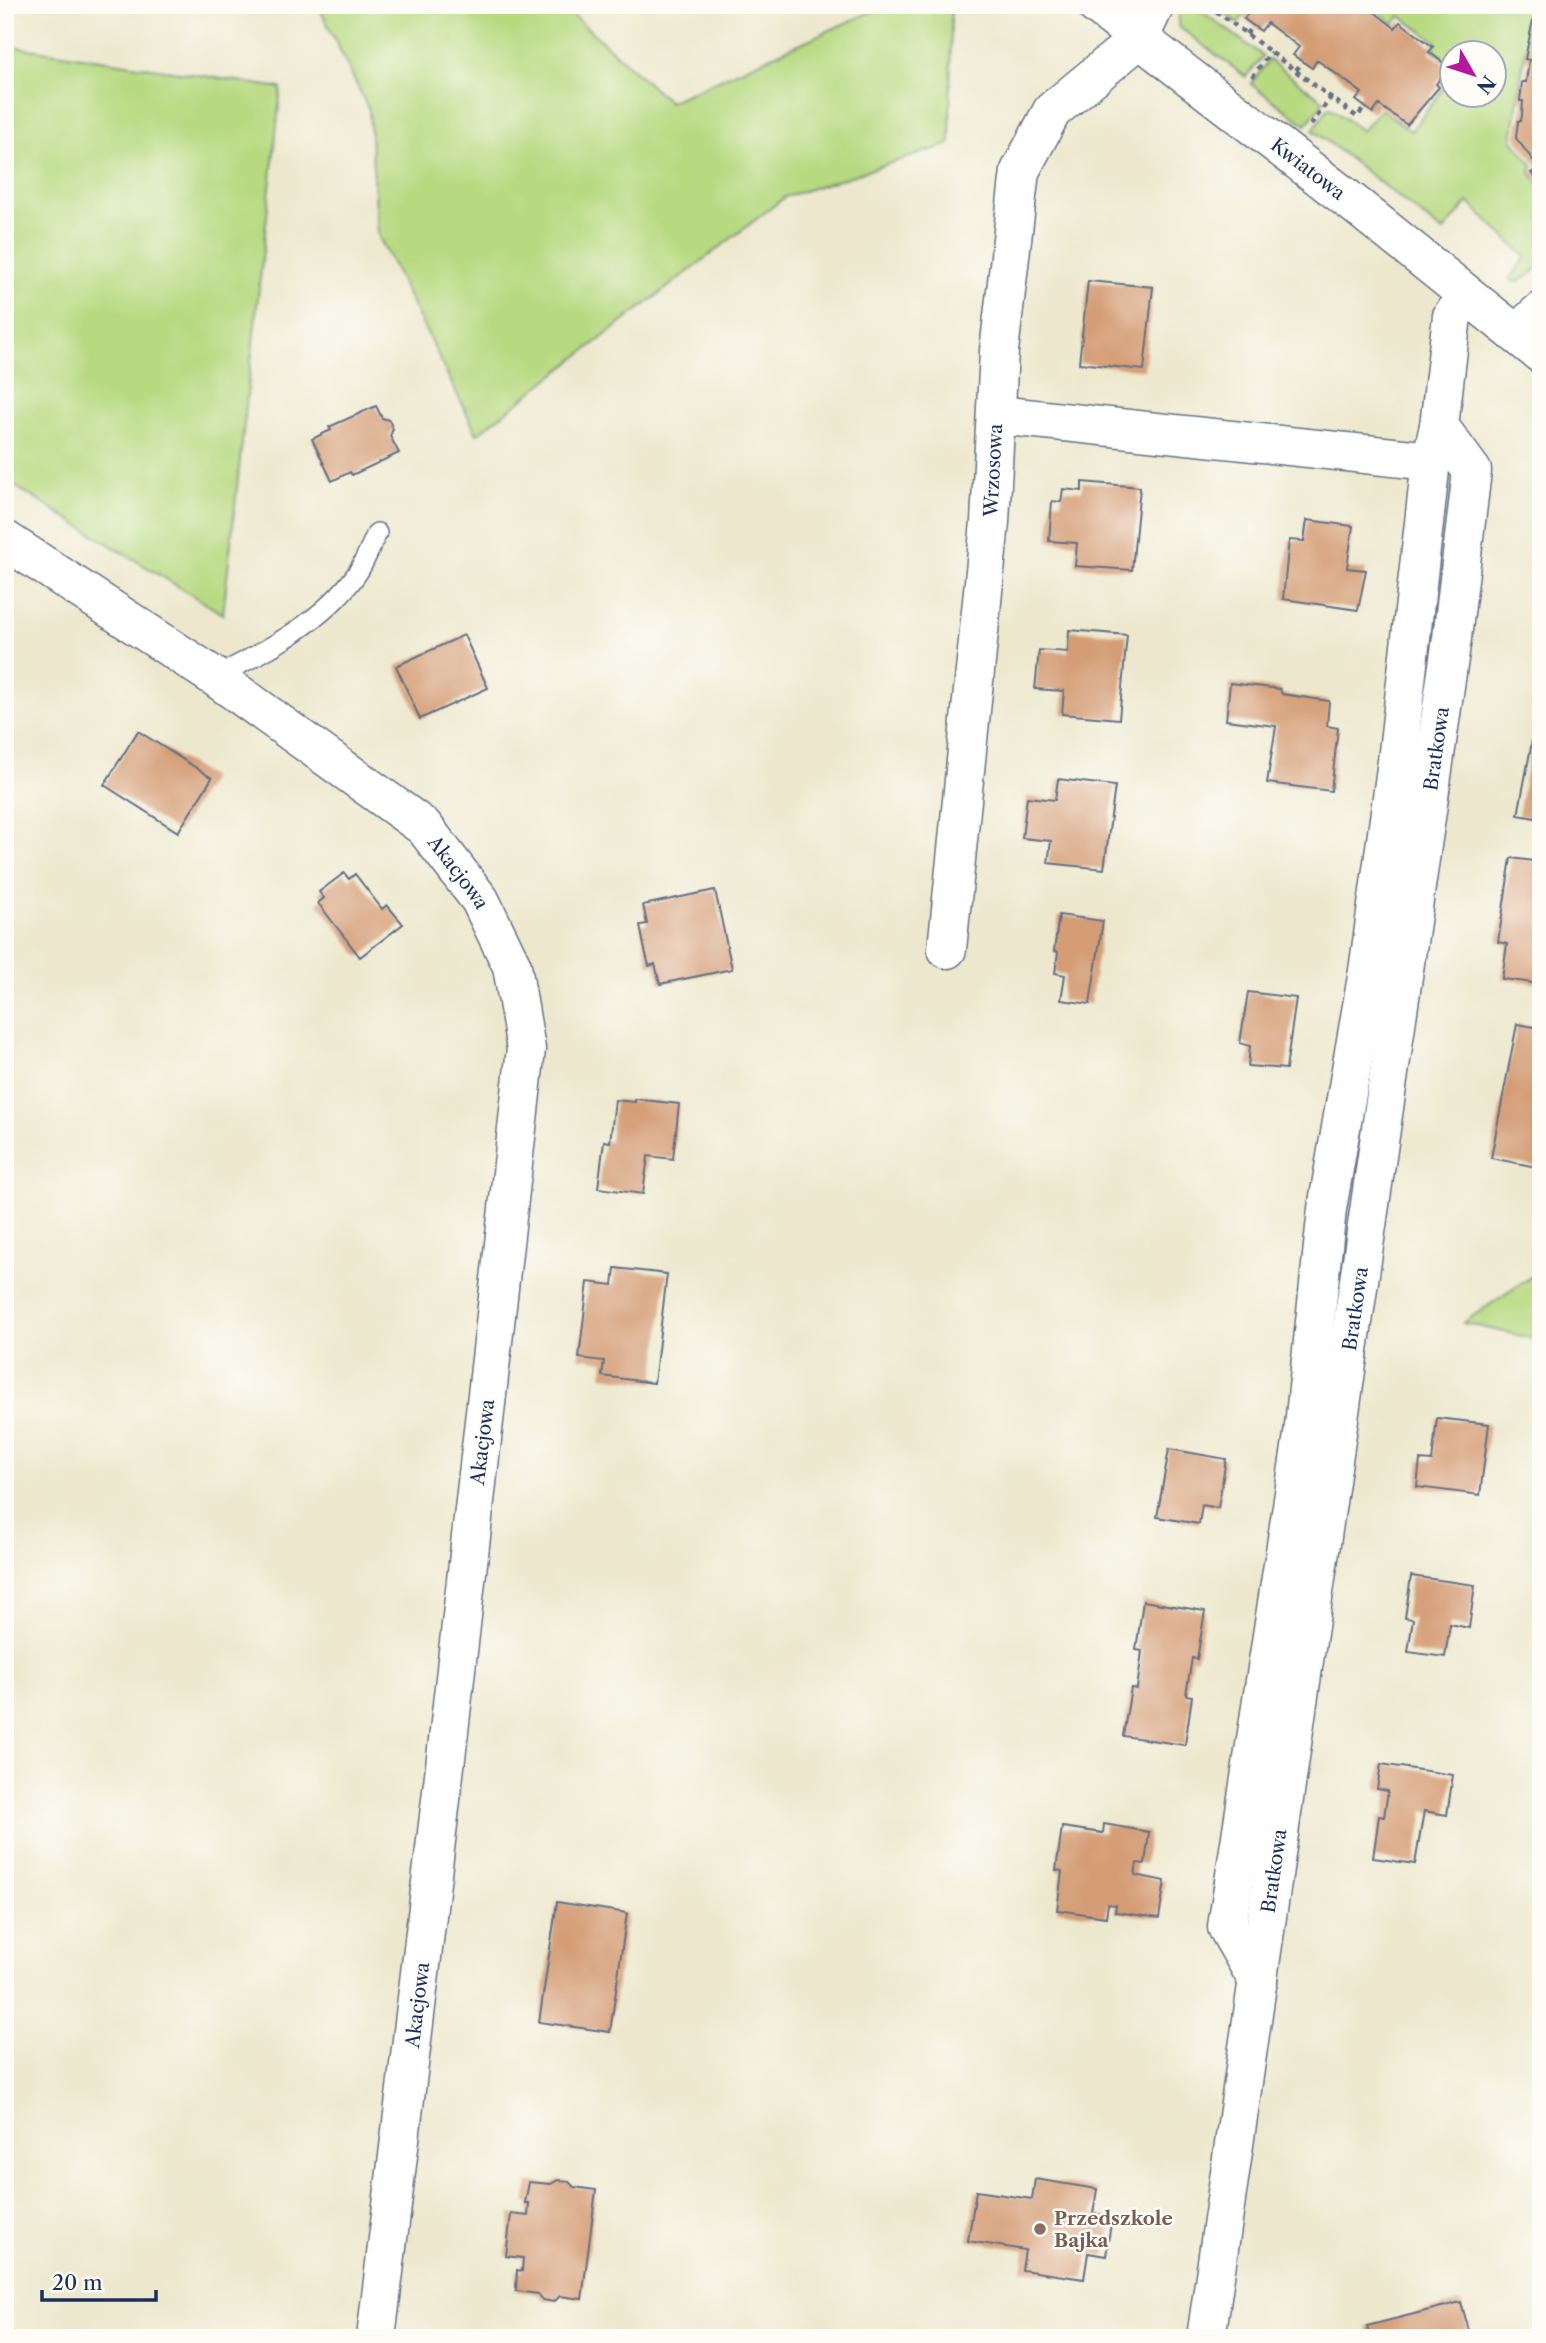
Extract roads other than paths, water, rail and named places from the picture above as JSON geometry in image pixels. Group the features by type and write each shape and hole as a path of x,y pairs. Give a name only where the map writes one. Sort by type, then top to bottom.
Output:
{"street":[{"name":"Kwiatowa","path":"1096,5 1467,295 1532,333"},
{"path":"1139,39 1155,5"},
{"name":"Wrzosowa","path":"947,949 990,522 999,351 1020,171 1052,111 1139,39"},
{"path":"1206,2338 1258,1981 1227,1927 1303,1435 1327,1209 1368,971 1399,747 1452,316 1467,295"},
{"path":"997,415 1435,443"},
{"name":"Akacjowa","path":"5,540 215,677 424,827 480,900 512,966 526,1049 446,1758 376,2338"}],"lane":[{"path":"215,677 286,638 334,600 358,572 377,533"}],"place":[{"name":"Przedszkole Bajka","path":"1040,2229"}]}
